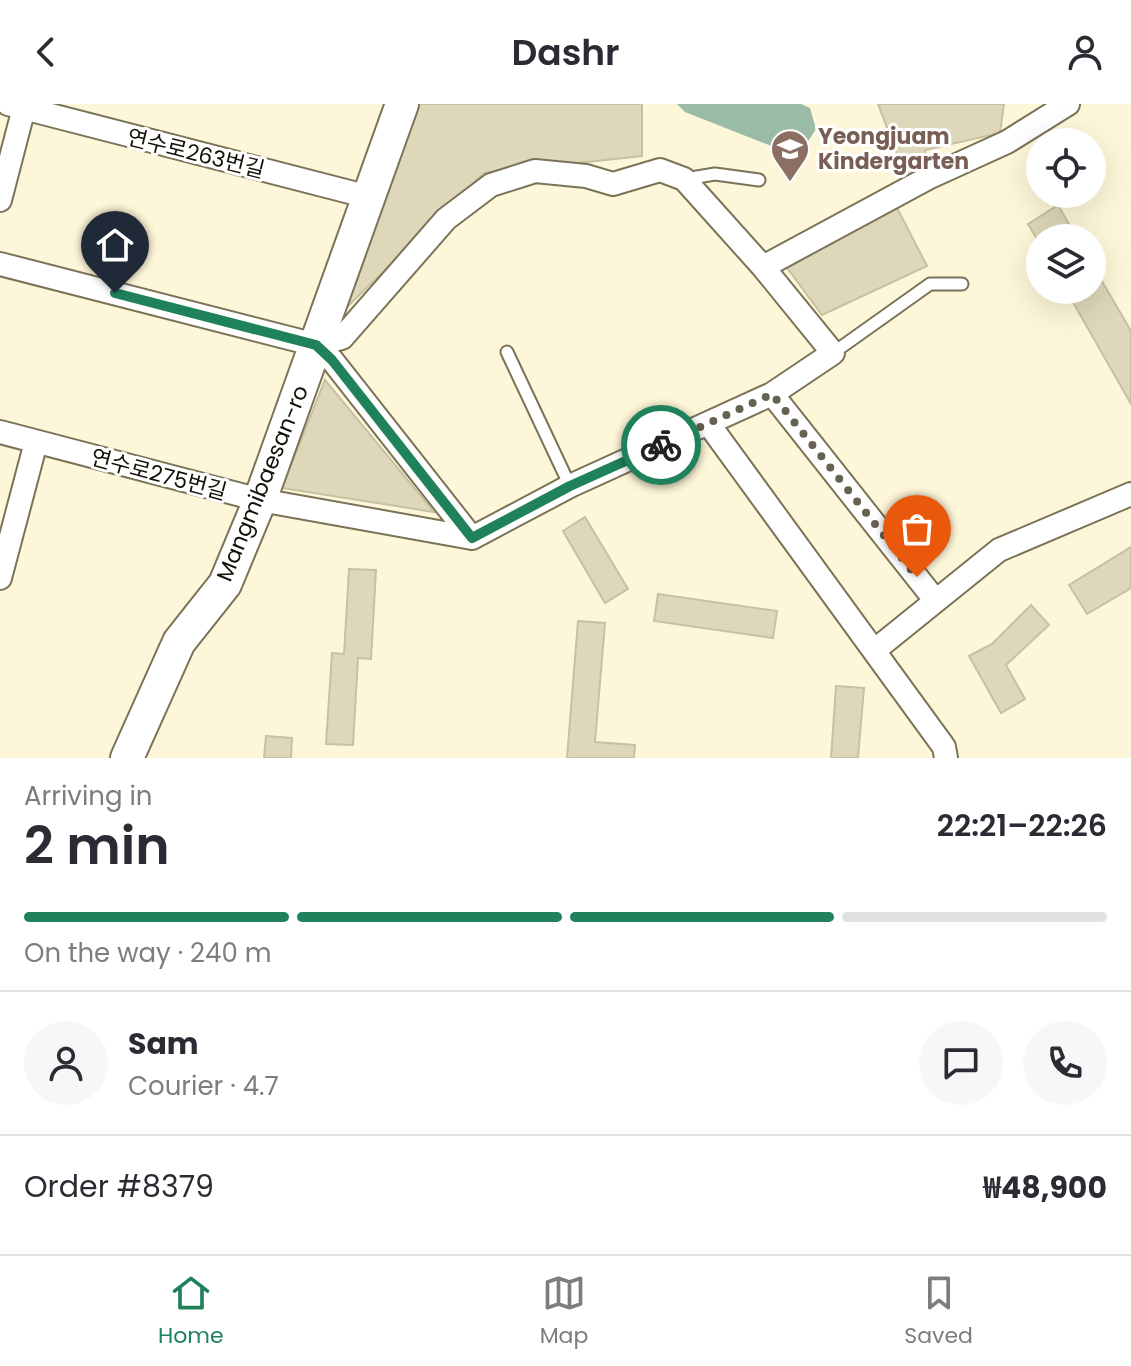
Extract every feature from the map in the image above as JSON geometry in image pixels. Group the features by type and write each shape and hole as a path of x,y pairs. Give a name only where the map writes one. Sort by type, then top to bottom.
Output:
{"street":[{"name":"Mangmibaesan-ro","path":"127,758 179,642 225,584 260,500 402,104"},
{"path":"763,267 928,178 1007,142 1068,104"},
{"name":"연수로263번길","path":"0,200 19,105 369,197"},
{"path":"0,264 316,345 332,360 472,538 570,486 772,394 833,353 763,267 684,179 660,170 613,184 586,176 535,171 491,185 446,219 342,338 316,345"},
{"path":"772,394 935,600"},
{"path":"708,423 944,747 946,758"},
{"name":"연수로275번길","path":"0,432 260,500 472,538"},
{"path":"0,578 6,527 36,442"},
{"path":"875,650 999,550 1131,494"}],"lane":[{"path":"684,179 715,174 759,180"},
{"path":"833,353 930,284 962,284"},
{"path":"507,352 570,486"}],"green space":[{"path":"677,104 801,104 810,108 816,129 803,149 789,153 685,112"}],"building":[{"path":"420,104 642,104 642,156 484,173 342,312"},
{"path":"878,104 1004,104 1000,133 925,150 928,178 910,188"},
{"path":"892,198 927,266 822,315 779,257"},
{"path":"1053,208 1060,208 1069,224 1028,224"},
{"path":"1106,288 1131,331 1131,404 1074,304 1106,304"},
{"path":"325,380 434,512 282,488"},
{"path":"585,517 628,589 605,603 563,531"},
{"path":"1131,547 1131,588 1087,614 1069,585"},
{"path":"349,569 376,570 371,659 358,658 353,745 326,744 332,653 344,654"},
{"path":"658,594 777,611 773,638 654,621"},
{"path":"1031,605 1049,625 1006,665 1025,699 1001,713 969,656 992,644"},
{"path":"578,621 605,623 595,742 635,745 634,758 567,758"},
{"path":"836,686 864,688 858,758 831,758"},
{"path":"266,736 292,738 291,758 264,758"}],"way so far":[{"path":"661,445 772,394 917,577"}],"place":[{"name":"Yeongjuam Kindergarten","path":"790,183"}],"route":[{"path":"115,293 316,345 332,360 472,538 570,486 661,445"}]}
